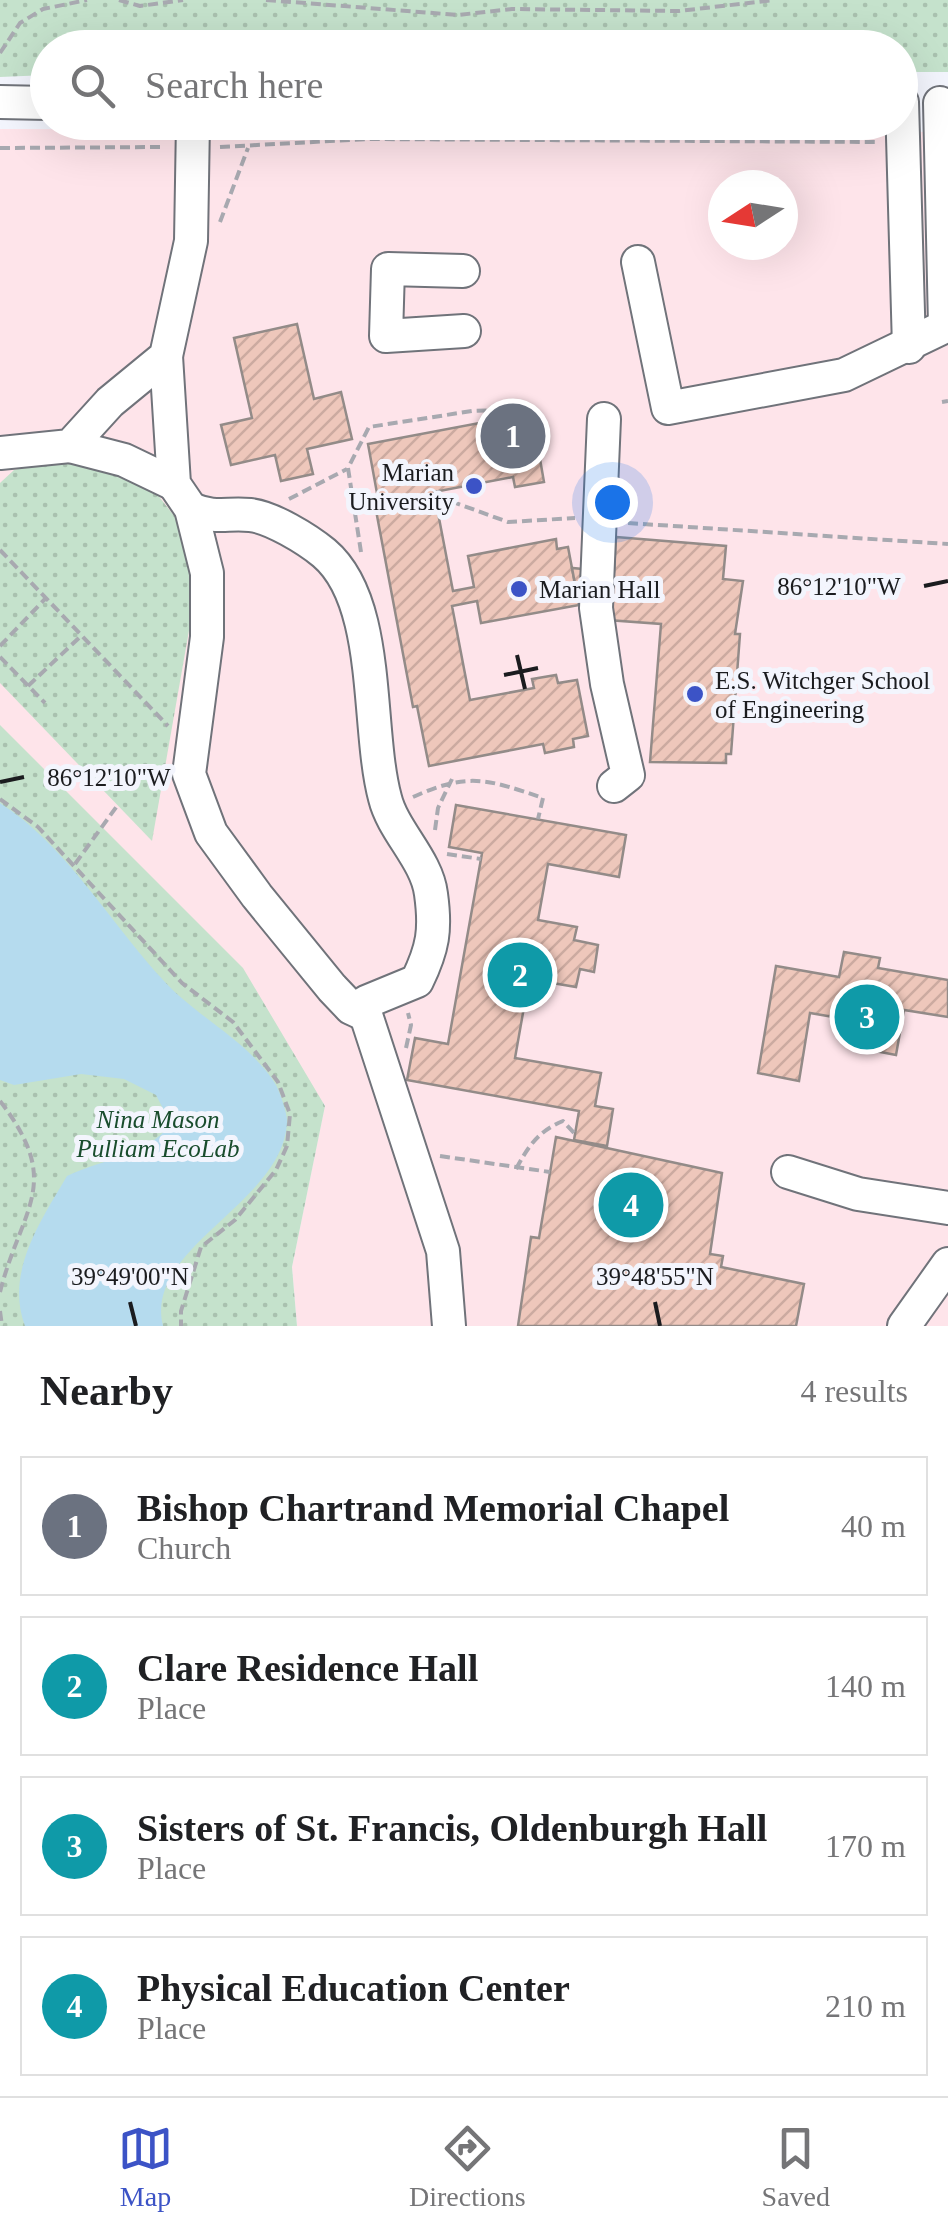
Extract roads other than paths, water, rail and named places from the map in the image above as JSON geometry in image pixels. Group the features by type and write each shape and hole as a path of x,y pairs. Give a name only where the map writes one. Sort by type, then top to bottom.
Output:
{"street":[{"path":"0,102 30,103"},
{"path":"638,262 668,408 844,375 910,347 946,326 944,103 918,102"},
{"path":"193,140 191,240 166,356 165,404 182,497 207,573 207,637 189,774 210,832 332,988 351,1008 366,1015"},
{"path":"902,140 910,347"},
{"path":"463,270 388,270 386,336 464,331"},
{"path":"70,446 110,402 166,356"},
{"path":"604,419 596,608 607,684 628,775 614,786"},
{"path":"0,453 70,446 124,460 216,518 252,514 324,553 360,609 373,738 386,802 431,889 434,948 416,981 366,1002 366,1015 444,1251 450,1326"},
{"path":"788,1172 858,1194 948,1208"},
{"path":"904,1326 948,1264"}],"water":[{"path":"0,803 67,863 164,981 252,1055 276,1085 283,1103 287,1121 280,1150 264,1177 174,1272 163,1298 163,1326 25,1326 19,1287 22,1267 28,1248 67,1176 149,1144 171,1124 156,1095 124,1079 81,1074 14,1085 0,1080"}],"place":[{"name":"Bishop Chartrand Memorial Chapel","path":"513,436"},
{"name":"Marian University","path":"474,486"},
{"name":"Marian Hall","path":"519,589"},
{"name":"E.S. Witchger School of Engineering","path":"695,694"},
{"name":"Clare Residence Hall","path":"520,975"},
{"name":"Sisters of St. Francis, Oldenburgh Hall","path":"867,1017"},
{"name":"Physical Education Center","path":"631,1205"}],"park label":[{"name":"Nina Mason Pulliam EcoLab","path":"158,1134"}]}
